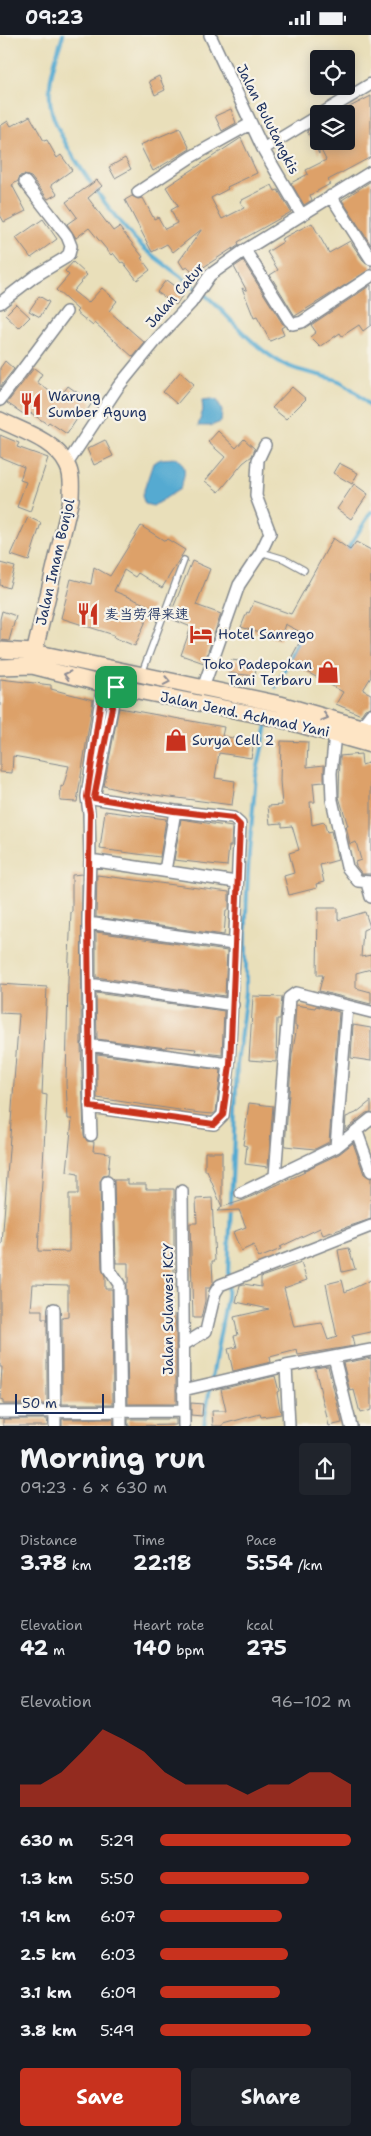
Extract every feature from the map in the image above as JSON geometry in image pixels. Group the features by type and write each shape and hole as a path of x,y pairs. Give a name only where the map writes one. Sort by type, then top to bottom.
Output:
{"street":[{"name":"Jalan Bulutangkis","path":"210,35 250,124 302,214"},
{"path":"335,105 371,84"},
{"path":"263,149 310,120"},
{"path":"138,193 191,157 250,124"},
{"name":"Jalan Catur","path":"67,464 118,387 158,338 192,303 202,285 220,267 371,172"},
{"path":"0,303 65,258 70,251 71,246 67,236 25,182"},
{"path":"331,196 371,259"},
{"path":"245,250 293,324 302,322 371,276"},
{"path":"0,400 66,312"},
{"name":"Jalan Imam Bonjol","path":"0,420 52,447 67,464 71,479 64,493 29,659"},
{"path":"204,688 233,598 239,585 261,552 270,533 256,496 258,460 265,445"},
{"name":"Jalan Jend. Achmad Yani","path":"0,650 110,685 265,717 371,745"},
{"name":"Jalan Jend. Achmad Yani","path":"0,667 29,659 141,675 267,701 366,729"},
{"path":"91,1135 88,1045 90,797 110,685"},
{"path":"265,717 267,701"},
{"path":"366,729 371,714"},
{"path":"335,734 331,773 332,800 347,867 358,881 369,882 371,897"},
{"path":"90,797 174,811 233,818 237,820 241,830 233,944 233,1005 230,1065 223,1115 214,1124 90,1107"},
{"path":"165,871 174,811"},
{"path":"90,860 236,881"},
{"path":"88,923 233,944"},
{"path":"89,984 233,1005"},
{"path":"276,1176 290,998 296,993 371,1012"},
{"path":"336,1147 347,1007"},
{"path":"88,1045 230,1065"},
{"path":"241,1193 336,1147 371,1119"},
{"path":"357,1132 371,1171"},
{"path":"107,1182 109,1269 120,1284 120,1426"},
{"name":"Jalan Sulawesi KCY","path":"182,1191 184,1426"},
{"path":"183,1345 206,1331 215,1293 220,1285 371,1226"},
{"path":"54,1309 55,1426"},
{"path":"183,1390 371,1350"},
{"path":"334,1357 351,1426"},
{"path":"286,1367 289,1426"},
{"path":"0,1412 184,1411"}],"lane":[{"path":"261,552 284,559 304,570"},
{"path":"141,675 184,560"}],"water":[{"path":"202,400 217,400 222,411 221,422 210,426 198,426 203,410"},
{"path":"176,458 184,468 180,489 153,506 145,504 142,496 153,463 161,459"}],"building":[{"path":"159,76 165,90 155,95 149,81"},
{"path":"371,96 371,157 328,180 330,184 310,195 312,200 304,205 291,183 308,174 306,170 326,160 321,150 355,150 354,105"},
{"path":"231,109 236,123 222,131 215,116"},
{"path":"30,116 44,141 47,140 57,158 61,155 72,170 51,185 57,194 48,199 31,177 20,176 18,181 12,185 26,211 4,222 0,215 0,126 8,121 11,126"},
{"path":"180,128 190,149 153,171 140,145"},
{"path":"241,138 257,173 227,187 228,189 211,198 222,219 244,208 240,201 272,185 275,191 278,190 291,212 238,242 239,245 232,250 233,248 193,274 188,267 184,269 179,261 202,229 173,252 167,244 152,252 125,200 132,196 138,199 143,198 154,219 158,217 165,229 177,223 171,210 178,206 166,187"},
{"path":"125,158 131,169 115,178 109,167"},
{"path":"97,180 102,186 88,198 113,231 119,227 143,257 141,258 150,270 137,280 123,262 121,263 113,253 111,255 89,228 76,238 67,224 77,217 66,202"},
{"path":"371,181 371,245 342,200"},
{"path":"43,219 57,239 31,258 16,238"},
{"path":"312,223 329,253 350,241 365,263 371,266 371,269 295,316 270,275 278,270 267,252 283,242 281,239"},
{"path":"243,261 284,326 281,328 284,335 270,341 257,317 254,318 242,288 247,291 234,267"},
{"path":"73,262 87,275 73,291 88,303 102,288 117,301 109,311 145,343 133,357 95,323 93,326 76,312 78,310 56,290 69,275 65,271"},
{"path":"166,280 184,293 176,305 157,292"},
{"path":"371,285 371,325 363,331 359,325 342,336 340,333 320,347 310,337 316,332 311,325"},
{"path":"39,296 49,302 40,317 29,311"},
{"path":"16,304 30,317 19,328 5,315"},
{"path":"5,361 14,369 0,387 0,368"},
{"path":"34,368 42,374 37,382 59,398 68,386 92,403 84,415 81,413 67,434 31,413 28,417 7,403"},
{"path":"180,372 194,384 177,404 163,392"},
{"path":"292,387 306,399 286,419 272,408"},
{"path":"218,431 236,448 244,439 255,449 252,456 243,463 219,492 205,481 225,457 208,442"},
{"path":"0,435 19,443 17,447 48,458 30,512 17,507 26,482 20,480 24,467 0,457"},
{"path":"105,440 113,456 94,465 87,449"},
{"path":"339,463 358,473 352,484 333,473"},
{"path":"354,484 368,494 351,519 337,509"},
{"path":"28,517 41,523 29,561 11,555"},
{"path":"141,526 165,541 167,539 185,550 162,588 138,573 135,577 124,570 114,591 152,607 135,646 113,637 114,635 61,618 71,579 91,584 94,567 110,576"},
{"path":"333,538 350,550 356,542 371,550 371,677 363,690 371,694 371,707 365,709 361,715 336,704 343,692 289,662 304,634 285,624 280,640 241,627 254,601 291,614"},
{"path":"192,561 210,569 196,605 221,614 204,663 181,655 191,627 169,618"},
{"path":"0,563 15,567 9,588 0,585"},
{"path":"2,611 16,616 9,641 0,640"},
{"path":"231,660 257,663 255,676 229,673"},
{"path":"0,679 51,685 51,689 93,700 77,802 60,801 61,786 63,787 69,766 13,756 12,773 0,772"},
{"path":"119,708 224,727 222,736 254,742 251,758 219,753 215,778 235,781 232,805 124,791 104,786"},
{"path":"281,741 308,742 307,767 324,765 324,782 313,783 315,802 310,802 312,825 324,822 327,832 331,831 338,860 320,865 324,882 316,884 317,888 289,895 284,876 294,873 289,853 299,850 292,826 282,827 282,823 270,824 268,806 282,805 280,781"},
{"path":"361,754 362,765 371,762 371,874 362,874 356,866 355,862 361,860 356,842 350,844 346,826 348,826 339,797 340,756"},
{"path":"105,811 166,819 160,857 100,849"},
{"path":"181,819 232,827 227,866 174,860"},
{"path":"82,874 81,1044 84,1135 87,1141 94,1142 93,1151 110,1153 108,1175 103,1176 100,1182 102,1269 105,1276 105,1289 112,1289 113,1404 62,1404 62,1318 68,1317 68,1285 33,1284 31,1310 42,1310 42,1319 47,1319 47,1404 3,1404 3,1401 0,1400 2,1367 0,1367 0,1244 2,1244 19,1014 0,1013 0,984 47,987 42,1094 47,1095 38,1251 69,1252 69,1194 78,1194 78,1174 67,1172 72,1119 68,1119 66,1084 68,980 72,875"},
{"path":"97,875 229,892 229,910 226,910 224,935 96,917"},
{"path":"318,908 338,908 338,920 365,912 370,927 363,930 361,957 371,955 371,969 356,973 356,988 371,992 371,1004 319,991 323,975 317,975"},
{"path":"96,932 227,951 225,996 96,977"},
{"path":"96,993 224,1011 222,1055 195,1052 196,1049 166,1046 166,1048 97,1039"},
{"path":"253,996 282,997 280,1019 277,1019 276,1062 249,1060"},
{"path":"296,1005 315,1008 316,1006 339,1012 329,1142 315,1149 285,1146 292,1055 297,1026 295,1026"},
{"path":"353,1025 371,1028 371,1061 351,1058"},
{"path":"97,1054 221,1070 216,1112 213,1114 200,1113 97,1098"},
{"path":"371,1101 371,1112 366,1113 345,1130 346,1117 356,1113"},
{"path":"249,1103 273,1106 268,1167 245,1164 247,1146 243,1145"},
{"path":"353,1143 364,1174 371,1178 371,1219 323,1235 320,1228 280,1247 281,1249 259,1258 254,1245 241,1251 233,1232 246,1227 239,1210 217,1211 222,1207 244,1200 305,1172 303,1171 339,1154"},
{"path":"205,1152 222,1152 222,1207 207,1171 205,1171"},
{"path":"114,1180 128,1180 128,1184 146,1184 146,1189 174,1189 174,1289 171,1295 171,1315 175,1315 176,1332 176,1404 128,1404 126,1283 128,1283 128,1263 116,1263"},
{"path":"212,1198 215,1261 212,1261 213,1282 210,1288 205,1288 205,1301 201,1318 193,1318 190,1223 197,1223 196,1199"},
{"path":"349,1248 355,1269 342,1272 338,1250"},
{"path":"301,1263 307,1280 284,1288 294,1327 322,1323 328,1340 337,1337 326,1284 342,1280 345,1292 371,1280 371,1332 352,1336 354,1346 298,1355 297,1350 270,1357 271,1362 233,1371 228,1349 237,1347 234,1336 238,1335 234,1317 269,1309 236,1302 240,1285 261,1287 261,1277"},
{"path":"371,1358 371,1410 360,1413 354,1390 350,1391 343,1363"},
{"path":"328,1366 342,1423 329,1426 315,1368"},
{"path":"275,1376 279,1391 277,1392 281,1414 261,1417 260,1414 223,1424 223,1426 213,1426 212,1411 226,1411 221,1389"},
{"path":"191,1403 203,1404 202,1416 191,1415"},
{"path":"3,1419 47,1419 48,1426 3,1426"},
{"path":"62,1419 113,1419 114,1426 62,1426"},
{"path":"128,1419 176,1419 176,1425 128,1426"}],"waterway":[{"path":"63,35 50,83 52,112 57,126 78,164 121,223 145,249 211,300 249,339 266,353 290,367 343,383 371,407"},
{"path":"346,552 371,512"},
{"path":"276,687 304,629"},
{"path":"204,1426 227,1296 237,1064 246,992 246,913 249,852 256,776 267,725"}],"place":[{"name":"Warung Sumber Agung","path":"31,404"},
{"name":"麦当劳得来速","path":"88,614"},
{"name":"Hotel Sanrego","path":"201,634"},
{"name":"Toko Padepokan Tani Terbaru","path":"328,672"},
{"name":"Surya Cell 2","path":"176,740"}],"route":[{"path":"103,684 116,687 94,798 233,818 240,825 233,944 233,1005 230,1065 223,1115 214,1124 90,1107 88,923 90,813 87,797 94,735 103,684"}]}
